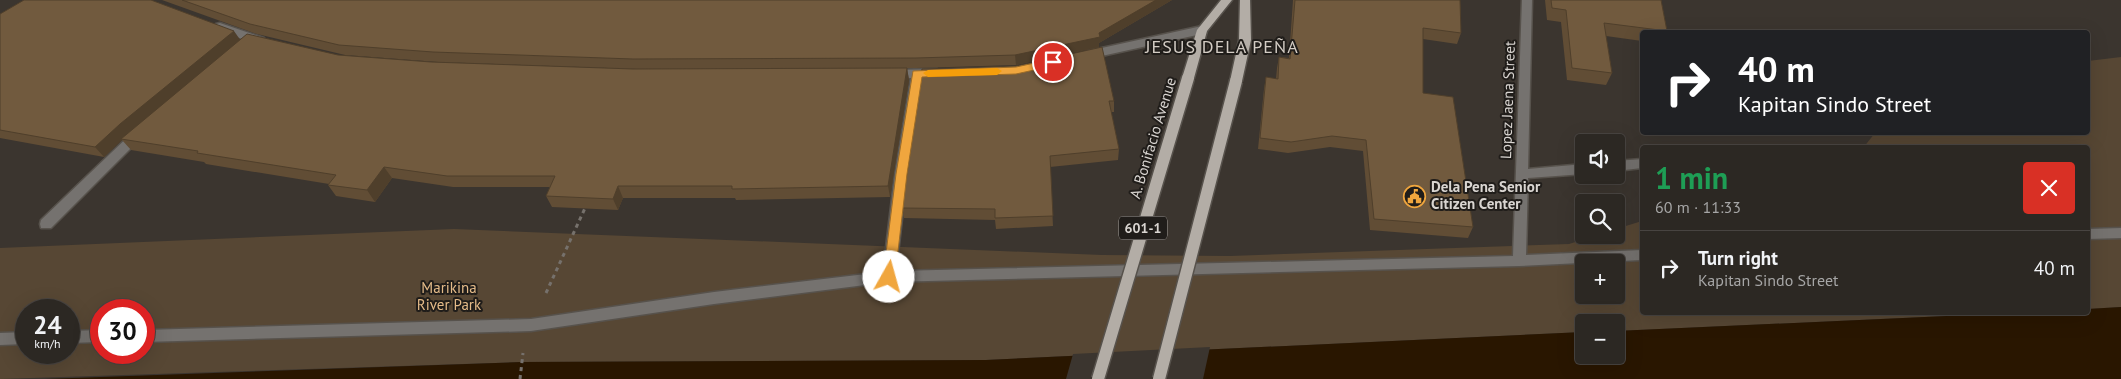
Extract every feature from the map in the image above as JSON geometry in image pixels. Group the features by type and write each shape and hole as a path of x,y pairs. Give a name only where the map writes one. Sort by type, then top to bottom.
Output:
{"main road":[{"name":"A. Bonifacio Avenue","path":"1098,379 1202,30 1227,0"},
{"path":"1158,379 1236,81 1245,40 1245,0"}],"street":[{"name":"Lopez Jaena Street","path":"1518,261 1527,0"},
{"path":"209,23 249,42 271,43"},
{"path":"1072,58 1202,30"},
{"path":"877,74 947,73"},
{"path":"889,277 901,174 917,74"},
{"path":"46,224 149,126"},
{"path":"1625,165 1640,164"},
{"path":"1522,174 1575,170"},
{"path":"2090,234 2121,233"},
{"path":"155,336 531,326 714,298 889,277 1518,261 1640,255"},
{"path":"0,339 15,338"}],"path":[{"path":"531,326 590,198"},
{"path":"520,379 524,352"}],"green space":[{"path":"2121,57 2121,307 2090,309 2090,145 1865,145 1873,135 2090,135 2090,61"},
{"name":"Marikina River Park","path":"1640,222 1640,315 1968,315 1625,331 1625,314 1575,314 1575,332 986,360 522,362 0,379 0,248 454,229 1102,255 1230,256 1569,244 1575,242 1575,244 1625,244 1625,226"}],"shaded area":[{"path":"2121,307 2121,379 45,379 522,362 986,360 1575,332 1575,364 1625,364 1625,331 1968,315 2090,315 2090,309"}],"pier":[{"path":"1210,347 1203,379 1066,379 1073,354"}],"building":[{"path":"24,0 151,0 234,31 120,124 95,147 0,130 0,14"},
{"path":"182,0 1156,0 1099,33 1100,37 1015,55 916,58 633,59 433,52 339,45 250,24"},
{"path":"1295,0 1460,0 1461,33 1423,28 1423,93 1453,97 1473,227 1374,219 1366,140 1332,136 1291,142 1260,138 1266,77 1278,79 1279,57 1290,59"},
{"path":"1551,0 1661,0 1667,30 1604,23 1612,73 1572,68 1566,10 1552,8"},
{"path":"247,34 338,55 431,62 633,69 907,68 888,186 732,189 732,186 618,186 613,199 546,196 555,176 447,176 384,167 367,190 328,185 336,175 121,139"},
{"path":"1102,47 1114,101 1109,101 1119,149 1050,156 1053,216 995,218 995,209 902,208 922,69 1016,66"}],"slow traffic":[{"path":"928,73 997,71"}],"place":[{"name":"Dela Pena Senior Citizen Center","path":"1415,196"}],"district":[{"name":"JESUS DELA PEÑA","path":"1222,47"}],"route":[{"path":"889,277 901,174 917,74 1016,71 1053,62"}]}
